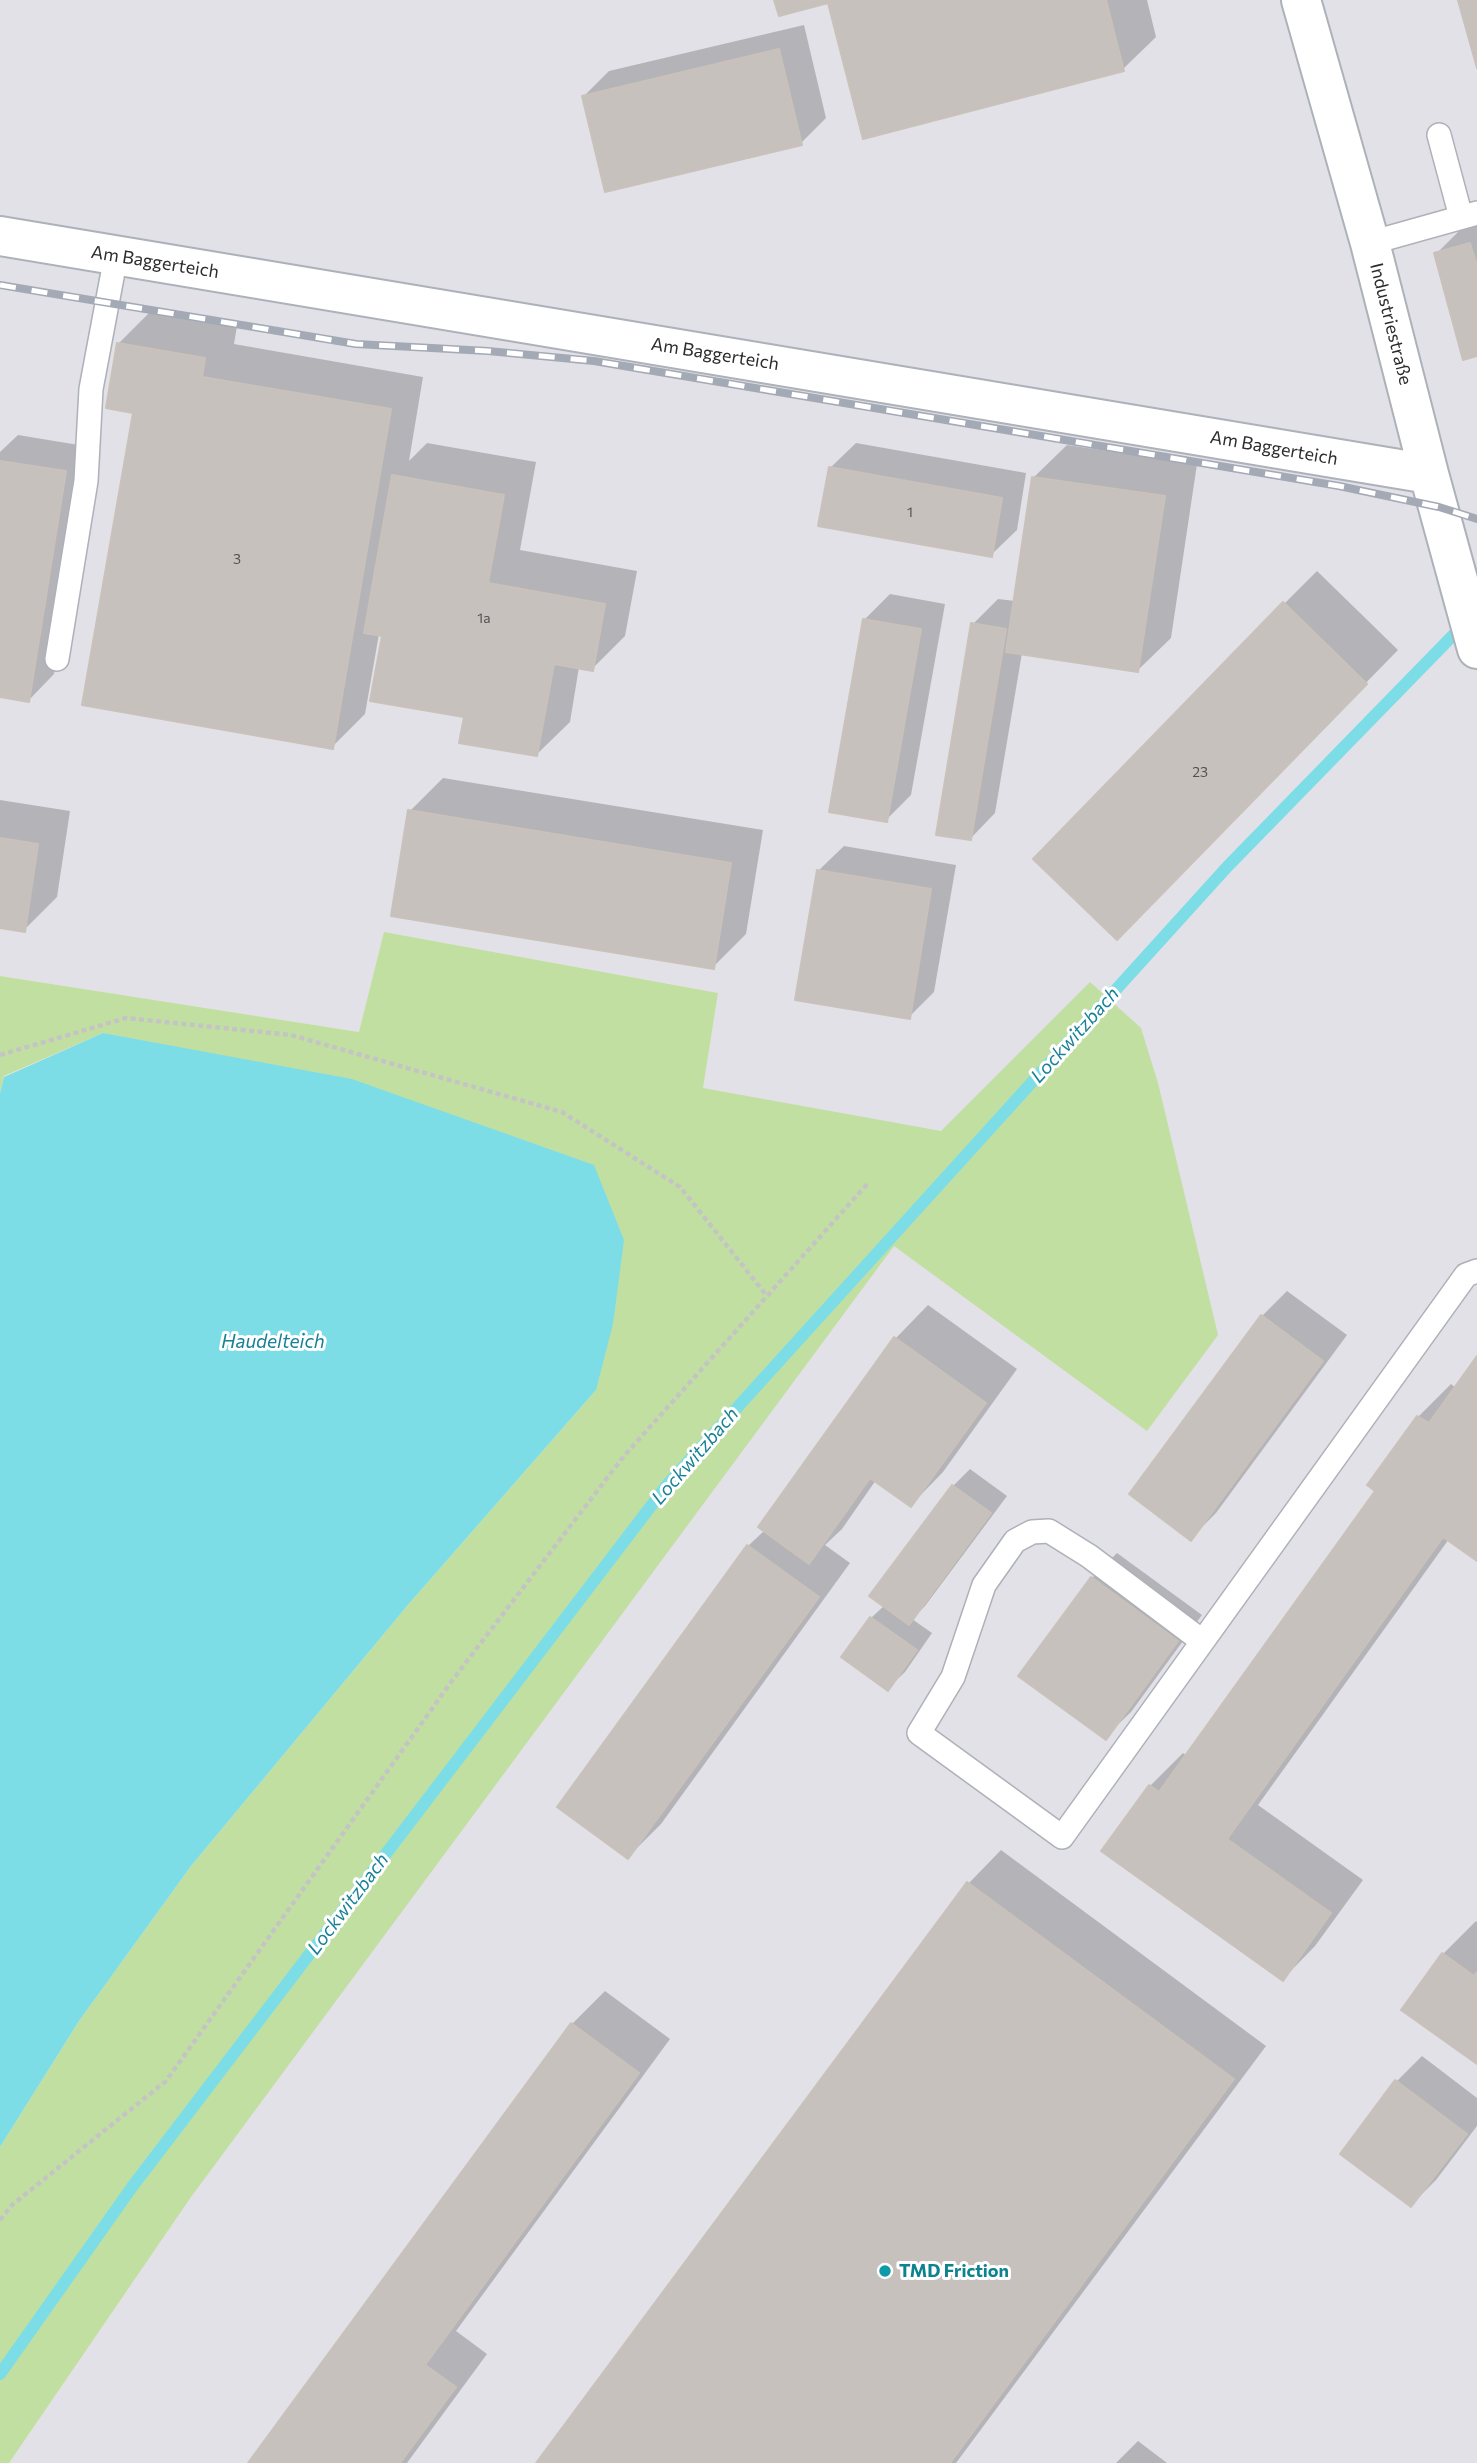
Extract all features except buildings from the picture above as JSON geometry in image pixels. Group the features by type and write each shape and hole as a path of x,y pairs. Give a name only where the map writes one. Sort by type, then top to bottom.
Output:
{"street":[{"name":"Industriestraße","path":"1301,0 1370,243 1477,649"},
{"name":"Am Baggerteich","path":"0,236 1429,474"}],"lane":[{"path":"1370,243 1469,215 1439,135"},
{"path":"57,659 86,481 91,389 116,256"},
{"path":"1202,1641 1079,1550 1049,1531 1032,1532 1015,1541 984,1585 953,1677 919,1733 1062,1837 1466,1275 1477,1271"}],"path":[{"path":"0,1055 126,1018 291,1035 562,1112 680,1187 767,1296"},
{"path":"0,2220 12,2204 166,2081 454,1678 624,1456 869,1182"}],"shaded area":[{"path":"0,0 1477,0 1477,2463 9,2463 191,2197 941,1132 703,1088 718,993 384,932 360,1032 0,976"}],"green space":[{"path":"384,932 718,993 703,1088 941,1131 1090,982 1141,1028 1158,1083 1218,1335 1147,1431 894,1246 191,2197 9,2463 0,2463 0,2147 79,2021 191,1866 407,1606 596,1390 226,1058 103,1033 4,1076 0,1093 0,976 359,1032"}],"water":[{"name":"Haudelteich","path":"103,1033 352,1079 594,1165 624,1240 613,1324 596,1390 407,1606 191,1866 79,2021 0,2147 0,1093 4,1077"}],"waterway":[{"name":"Lockwitzbach","path":"0,2374 132,2187 667,1485 1227,867 1465,623"}],"railway":[{"path":"0,285 356,344 488,351 594,361 1339,486 1439,507 1477,519"}],"place":[{"name":"TMD Friction","path":"885,2271"}]}
